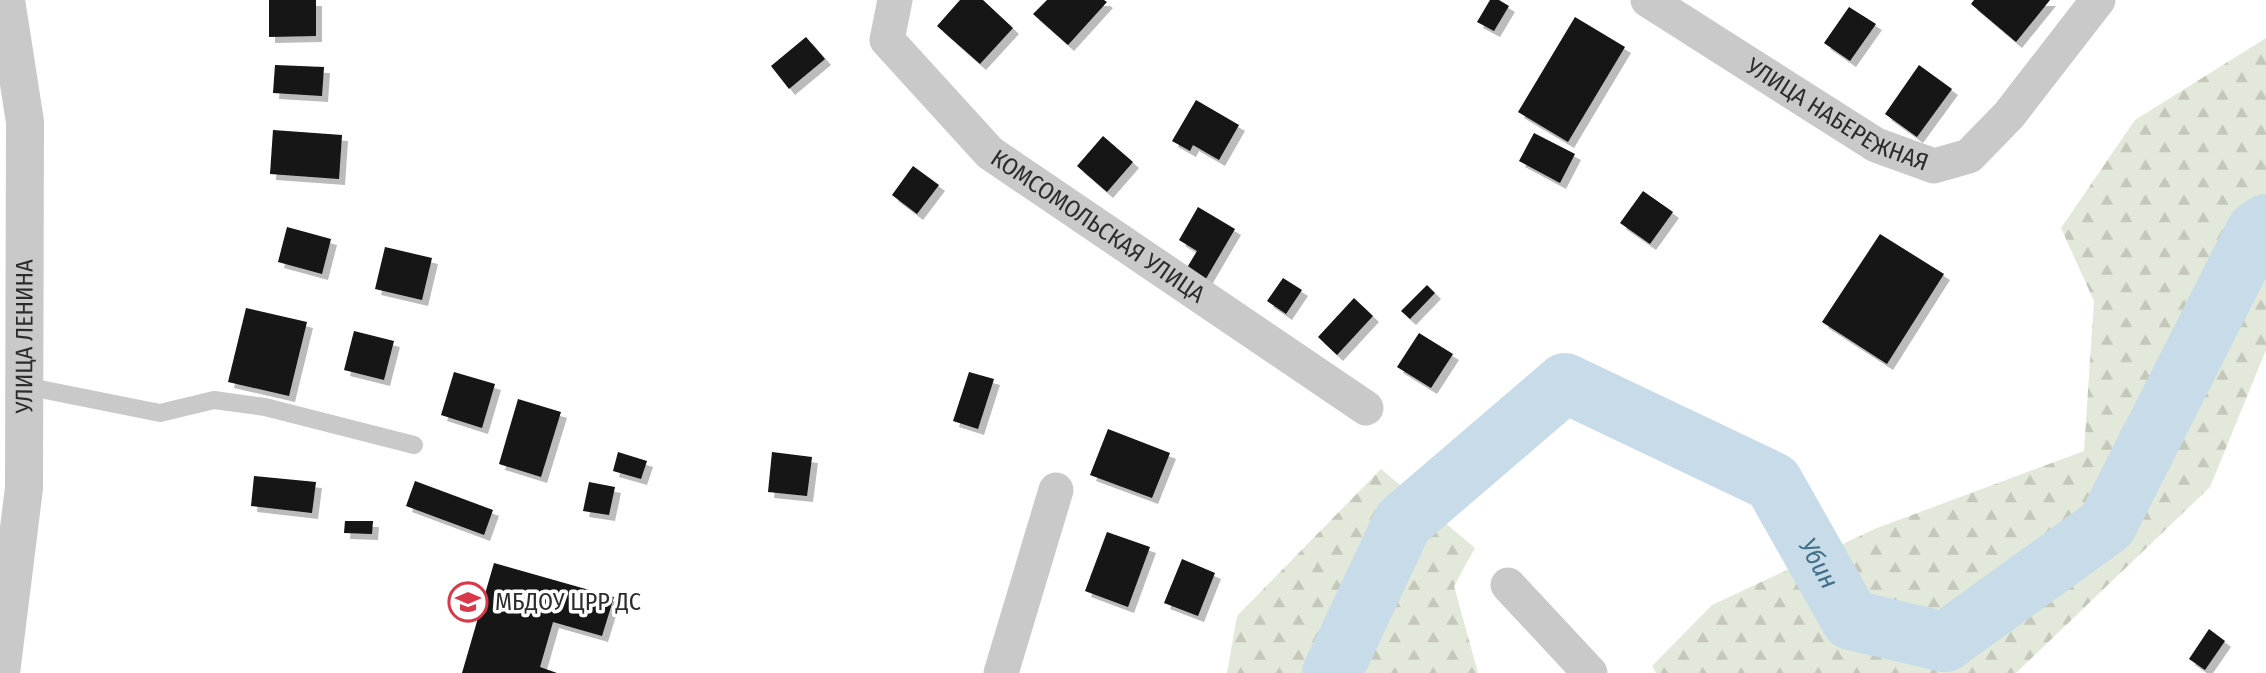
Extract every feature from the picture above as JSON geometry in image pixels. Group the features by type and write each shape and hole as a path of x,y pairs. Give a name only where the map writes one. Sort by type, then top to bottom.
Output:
{"street":[{"name":"УЛИЦА ЛЕНИНА","path":"1,673 24,488 25,386 25,122 6,0"},
{"name":"КОМСОМОЛЬСКАЯ УЛИЦА","path":"895,0 887,40 990,153 1366,408"},
{"name":"УЛИЦА НАБЕРЕЖНАЯ","path":"1648,0 1876,145 1934,166 1969,156 1977,148 2009,115 2098,0"},
{"path":"1002,673 1056,490"},
{"path":"1508,584 1590,673"}],"lane":[{"path":"25,386 160,413 214,400 265,407 414,445"}],"green space":[{"path":"2266,38 2266,350 2210,487 2016,673 1656,673 1652,666 1712,605 1877,528 2084,451 2094,301 2061,228 2135,120"},
{"path":"1381,469 1475,548 1454,586 1478,673 1227,673 1237,616"}],"building":[{"path":"269,0 316,0 316,36 269,37"},
{"path":"960,0 983,0 1013,28 980,64 937,26"},
{"path":"1047,0 1107,2 1068,45 1033,14"},
{"path":"1490,0 1499,0 1509,6 1494,31 1477,22"},
{"path":"1974,0 2050,0 2016,42 1971,4"},
{"path":"1849,7 1876,24 1850,61 1824,43"},
{"path":"1575,17 1625,47 1568,142 1518,112"},
{"path":"806,37 825,59 789,89 771,66"},
{"path":"275,65 324,67 322,96 273,93"},
{"path":"1919,65 1952,89 1917,137 1885,114"},
{"path":"1196,100 1239,125 1219,160 1193,145 1190,151 1172,141"},
{"path":"273,130 342,135 339,179 270,174"},
{"path":"1534,133 1575,154 1560,183 1519,161"},
{"path":"1103,136 1133,162 1107,192 1077,166"},
{"path":"913,166 939,185 917,214 892,195"},
{"path":"1643,191 1673,212 1650,244 1620,223"},
{"path":"1198,207 1235,229 1204,282 1185,271 1197,251 1179,240"},
{"path":"287,227 331,239 322,274 278,262"},
{"path":"1880,234 1944,274 1887,364 1822,322"},
{"path":"385,247 432,258 422,300 375,289"},
{"path":"1283,278 1302,290 1286,314 1267,301"},
{"path":"1427,285 1435,293 1410,319 1401,311"},
{"path":"1354,298 1373,316 1337,355 1318,337"},
{"path":"246,308 307,322 289,396 228,382"},
{"path":"354,331 394,341 384,380 344,370"},
{"path":"1419,333 1453,354 1431,388 1397,367"},
{"path":"454,372 495,384 482,428 441,415"},
{"path":"969,372 994,379 978,429 953,421"},
{"path":"518,399 561,412 541,477 499,464"},
{"path":"1108,429 1170,453 1152,498 1090,475"},
{"path":"618,452 647,461 641,479 613,471"},
{"path":"772,452 812,457 807,496 768,492"},
{"path":"254,476 316,482 312,513 251,506"},
{"path":"415,481 493,510 484,535 406,506"},
{"path":"589,482 615,487 609,515 583,511"},
{"path":"345,521 373,521 372,534 344,533"},
{"path":"1107,532 1150,547 1128,607 1085,591"},
{"path":"1182,559 1215,573 1198,616 1164,603"},
{"path":"494,563 614,597 602,636 553,622 540,667 557,673 462,673"},
{"path":"2209,629 2225,641 2205,670 2189,659"}],"waterway":[{"name":"Убин","path":"1332,673 1403,522 1565,383 1773,482 1851,620 1945,642 2107,525 2256,231 2266,224"}],"place":[{"name":"МБДОУ ЦРР ДС","path":"468,602"}]}
